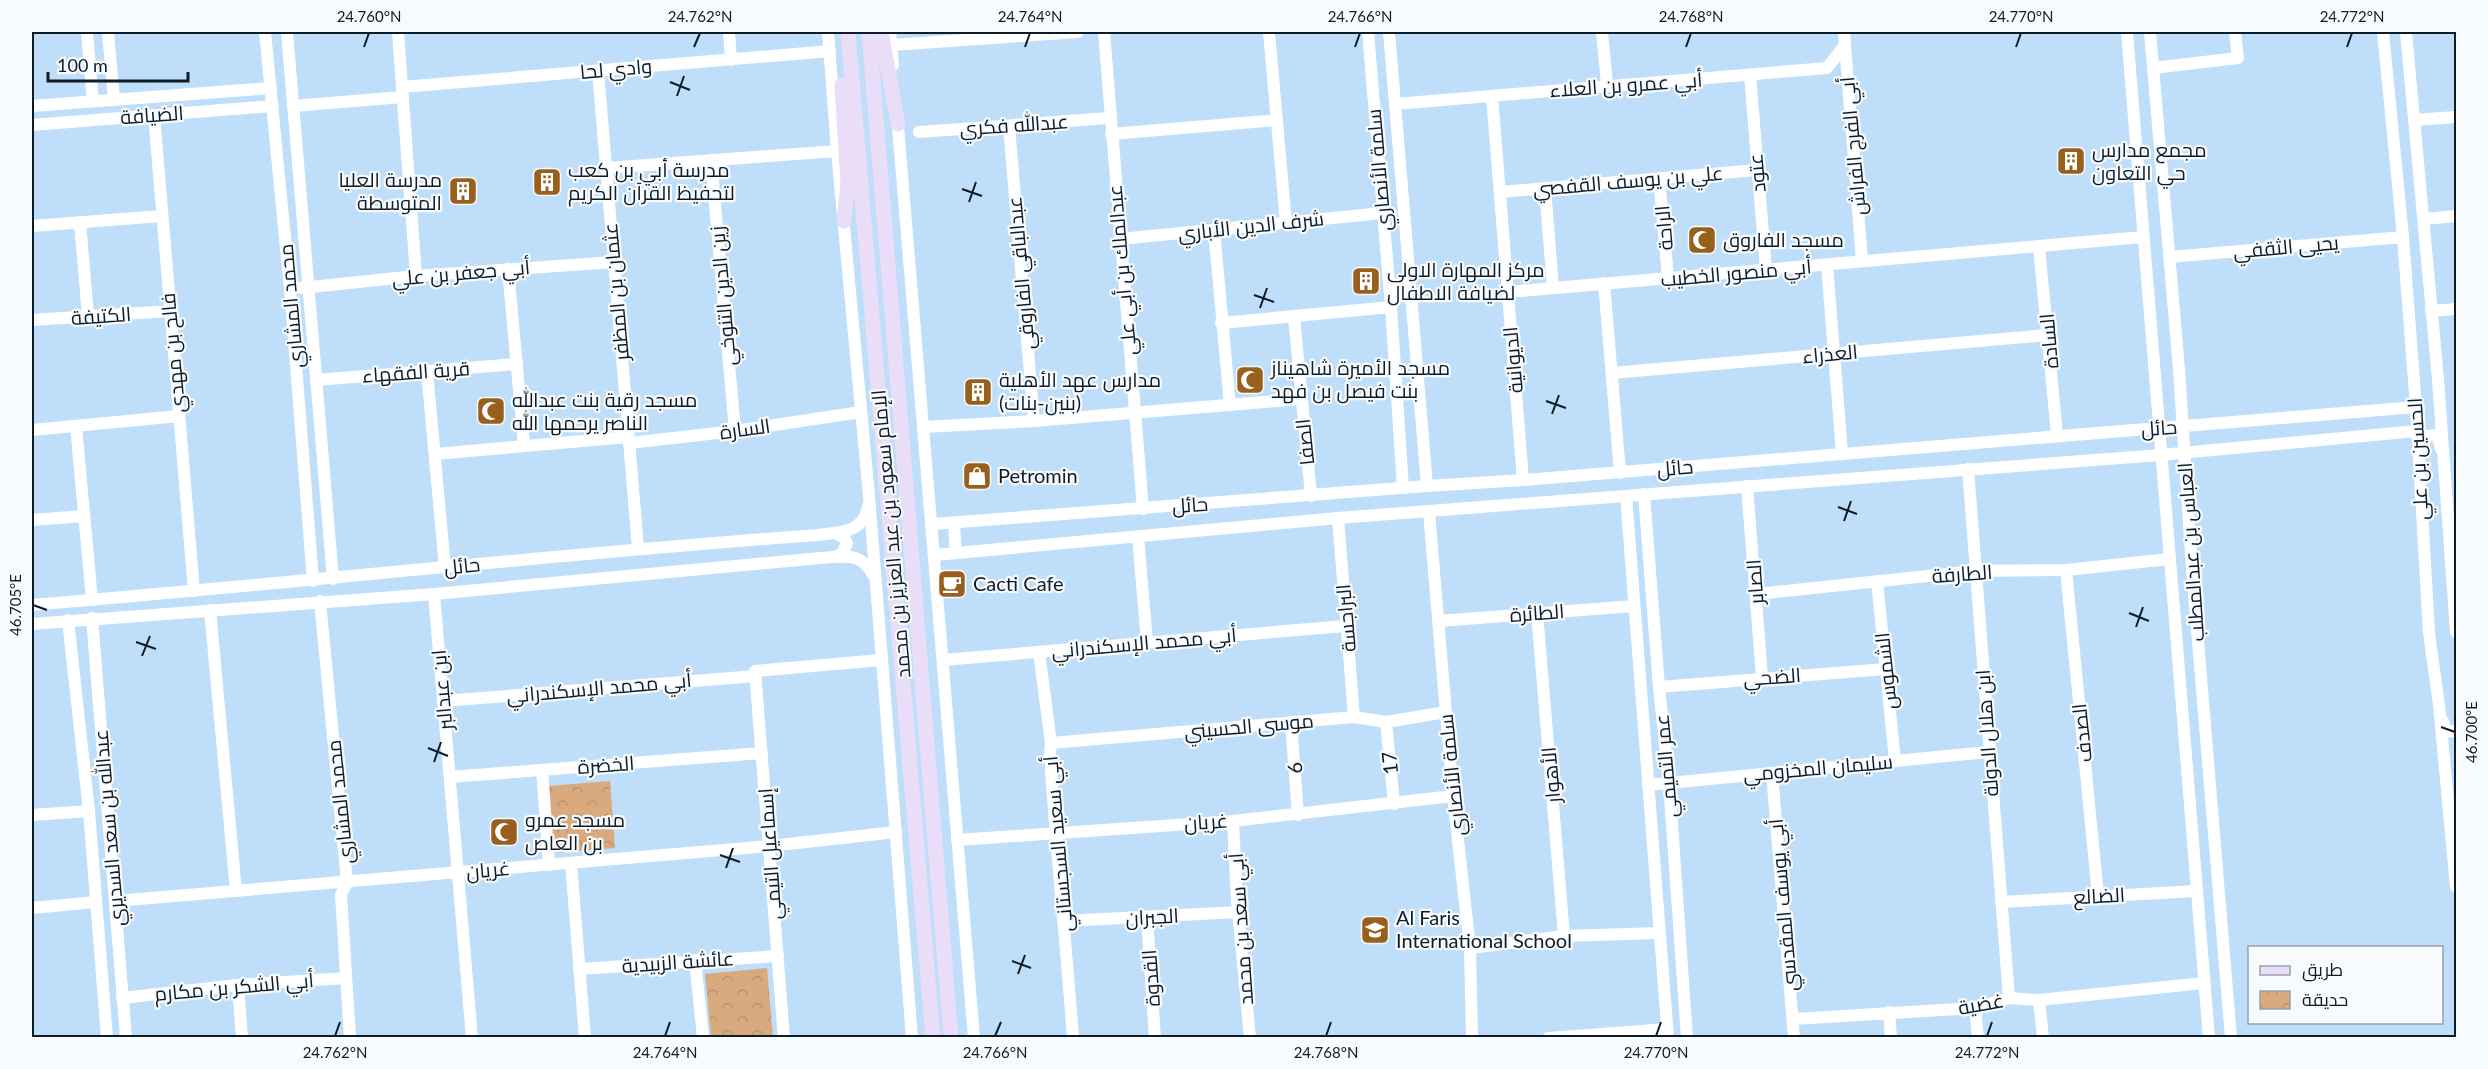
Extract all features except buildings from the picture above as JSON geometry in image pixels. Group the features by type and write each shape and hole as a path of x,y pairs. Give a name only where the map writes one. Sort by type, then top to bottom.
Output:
{"main road":[{"path":"844,221 848,184 842,75 846,32"},
{"name":"الإمام سعود بن عبد العزيز بن محمد","path":"846,32 933,1038"},
{"name":"الإمام سعود بن عبد العزيز بن محمد","path":"869,32 951,1038"},
{"path":"881,32 898,124"}],"street":[{"path":"87,32 93,101"},
{"path":"108,32 114,100"},
{"name":"محمد المشاري","path":"265,32 290,290 313,581"},
{"name":"محمد المشاري","path":"287,32 333,579"},
{"path":"398,32 416,276"},
{"path":"729,32 731,60"},
{"name":"الإمام سعود بن عبد العزيز بن محمد","path":"828,32 869,496 912,1038"},
{"name":"الإمام سعود بن عبد العزيز بن محمد","path":"890,32 933,524 974,1038"},
{"path":"891,45 1000,34 1078,32"},
{"name":"عبدالملك بن أبي علي","path":"1104,32 1109,118 1143,509"},
{"path":"1269,32 1286,223"},
{"name":"سلمة الأنصاري","path":"1368,32 1391,307 1403,488"},
{"name":"سلمة الأنصاري","path":"1389,32 1427,486"},
{"path":"1602,32 1607,85"},
{"name":"أبي الفرج الفراش","path":"1844,32 1862,261"},
{"name":"العباس بن عبدالمطلب","path":"2127,32 2209,1038"},
{"name":"العباس بن عبدالمطلب","path":"2150,32 2170,257 2183,453 2231,1038"},
{"path":"2153,68 2238,58 2235,32"},
{"name":"الحسين بن علي","path":"2383,32 2403,237 2416,407 2429,633 2439,705 2457,887"},
{"name":"الحسين بن علي","path":"2406,32 2424,219 2457,632"},
{"name":"أبي عمرو بن العلاء","path":"1395,104 1827,68 1845,45"},
{"name":"وادي لحا","path":"293,106 598,71 830,51"},
{"path":"91,72 101,85 107,83 111,70"},
{"name":"عثمان بن المظفر","path":"598,71 638,548"},
{"name":"عتود","path":"1750,75 1766,270"},
{"name":"الضيافة","path":"32,106 271,88"},
{"path":"244,90 254,93 256,97 253,104 246,108"},
{"name":"الديوانية","path":"1492,96 1523,480"},
{"name":"الضيافة","path":"32,124 273,106"},
{"name":"فالح بن مهدي","path":"154,115 194,591"},
{"path":"2414,120 2457,117"},
{"name":"عبدالله فكري","path":"918,132 1109,118"},
{"path":"1111,134 1277,120"},
{"name":"عبدالباقي الفاروقي","path":"1009,126 1034,421"},
{"path":"606,168 837,151"},
{"name":"زين الدين التنوخي","path":"711,160 735,431"},
{"name":"علي بن يوسف القفصي","path":"1500,192 1757,170"},
{"name":"الراحة","path":"1659,178 1668,278"},
{"path":"1545,188 1553,288"},
{"name":"شرف الدين الأباري","path":"1120,239 1383,213"},
{"path":"32,226 162,216"},
{"path":"2424,219 2457,216"},
{"path":"80,222 88,316"},
{"path":"1214,230 1230,405"},
{"name":"أبي منصور الخطيب","path":"1508,292 2143,237"},
{"name":"يحيى الثقفي","path":"2170,257 2403,237"},
{"name":"السادة","path":"2039,247 2057,435"},
{"name":"أبي جعفر بن علي","path":"290,290 416,276 614,262"},
{"path":"1827,265 1842,453"},
{"path":"508,269 524,445"},
{"path":"1604,283 1620,472"},
{"path":"1221,322 1391,307"},
{"path":"2431,311 2457,309"},
{"name":"الكتيفة","path":"32,320 170,311"},
{"name":"الصفا","path":"1294,316 1311,496"},
{"name":"العذراء","path":"1612,373 2048,335"},
{"name":"قرية الفقهاء","path":"316,380 517,364"},
{"path":"2413,371 2421,403 2433,402 2436,370"},
{"path":"427,372 445,568"},
{"path":"924,427 1034,421 1301,399"},
{"name":"حائل","path":"933,524 1523,480 2416,407"},
{"name":"السارة","path":"435,454 524,445 629,440 735,431 861,412"},
{"path":"32,430 179,416"},
{"path":"76,426 92,600"},
{"name":"حائل","path":"935,555 1338,518 2160,455 2417,431"},
{"path":"2419,466 2426,436 2437,435 2444,461"},
{"name":"ابن هلال الدولة","path":"1968,469 2008,998"},
{"name":"الصابر","path":"1748,486 1762,677"},
{"name":"عمر التميمي","path":"1644,494 1669,782 1687,1038"},
{"name":"حائل","path":"32,605 313,581 638,548 835,533 858,526 866,516 869,496"},
{"path":"1548,1038 1667,1033 1626,496"},
{"name":"سلمة الأنصاري","path":"1429,512 1470,948 1472,1038"},
{"path":"32,520 84,516"},
{"name":"البراجسة","path":"1338,518 1354,717"},
{"path":"954,524 956,553"},
{"path":"835,533 844,538 847,543 842,554 835,557"},
{"path":"1138,537 1147,642"},
{"path":"311,552 315,561 323,565 329,558 330,549"},
{"name":"حائل","path":"32,624 434,594 626,574 835,557 859,558 868,564 876,581"},
{"name":"الطارفة","path":"1756,594 1975,571 2066,570 2169,559"},
{"name":"الصدف","path":"2066,570 2098,895"},
{"name":"الشموس","path":"1877,581 1895,761"},
{"path":"260,585 261,606"},
{"name":"ابن عبدالبر","path":"434,594 472,1038"},
{"name":"محمد المشاري","path":"320,602 347,882 341,895 350,1038"},
{"name":"الطائرة","path":"1440,621 1634,606"},
{"path":"210,610 236,891"},
{"name":"الأهوار","path":"1538,614 1564,936"},
{"name":"عبدالله بن سعد السديري","path":"92,618 126,1038"},
{"name":"عبدالله بن سعد السديري","path":"68,620 89,811 107,1038"},
{"name":"أبي محمد الإسكندراني","path":"944,660 1345,626"},
{"path":"72,655 79,642 84,640 91,645 94,654"},
{"name":"أبي سعيد السجستاني","path":"1038,652 1051,743 1055,833 1065,921 1073,1038"},
{"name":"أبي محمد الإسكندراني","path":"443,701 881,660"},
{"name":"الضحي","path":"1659,687 1762,677 1886,669"},
{"name":"إسماعيل التيمي","path":"756,673 784,1038"},
{"path":"2439,705 2446,732 2457,731"},
{"name":"موسى الحسيني","path":"1051,743 1354,717 1386,722 1446,712"},
{"name":"6","path":"1291,722 1298,814"},
{"name":"17","path":"1386,722 1394,804"},
{"name":"سليمان المخزومي","path":"1648,785 1988,752"},
{"name":"الخضرة","path":"450,777 762,753"},
{"path":"2447,784 2452,756 2457,755"},
{"path":"542,770 549,865"},
{"name":"أبي يوسف المقدسي","path":"1772,772 1794,1038"},
{"name":"غريان","path":"957,840 1233,821 1454,796"},
{"path":"32,815 89,811"},
{"name":"أبي سعد بن محمد","path":"1233,821 1250,1038"},
{"name":"غريان","path":"115,901 770,846 896,832"},
{"path":"571,863 585,1038"},
{"name":"الضالع","path":"2001,902 2196,891"},
{"path":"32,908 96,902"},
{"name":"الجبران","path":"1065,921 1239,912"},
{"name":"القدوة","path":"1147,918 1155,1038"},
{"path":"1470,948 1564,936 1659,933"},
{"name":"عائشة الزبيدية","path":"579,969 778,956"},
{"path":"695,960 703,1038"},
{"name":"أبي الشكر بن مكارم","path":"122,998 346,978"},
{"name":"غضية","path":"1793,1018 1976,1008 2008,998 2039,1000 2204,983"},
{"path":"238,986 242,1038"},
{"path":"2039,1000 2043,1038"},
{"path":"1976,1008 1978,1038"},
{"path":"1889,1012 1891,1038"}],"green space":[{"path":"610,781 615,848 553,853 547,786"},
{"path":"767,968 773,1037 711,1037 705,974"}],"place":[{"name":"مجمع مدارس حي التعاون","path":"2071,161"},
{"name":"مدرسة أبي بن كعب لتحفيظ القرآن الكريم","path":"547,182"},
{"name":"مدرسة العليا المتوسطة","path":"463,191"},
{"name":"مسجد الفاروق","path":"1702,240"},
{"name":"مركز المهارة الاولى لضيافة الاطفال","path":"1366,281"},
{"name":"مسجد الأميرة شاهيناز بنت فيصل بن فهد","path":"1250,380"},
{"name":"مدارس عهد الأهلية (بنين-بنات)","path":"978,392"},
{"name":"مسجد رقية بنت عبدالله الناصر يرحمها الله","path":"491,411"},
{"name":"Petromin","path":"977,476"},
{"name":"Cacti Cafe","path":"952,584"},
{"name":"مسجد عمرو بن العاص","path":"504,832"},
{"name":"Al Faris International School","path":"1375,930"}]}
